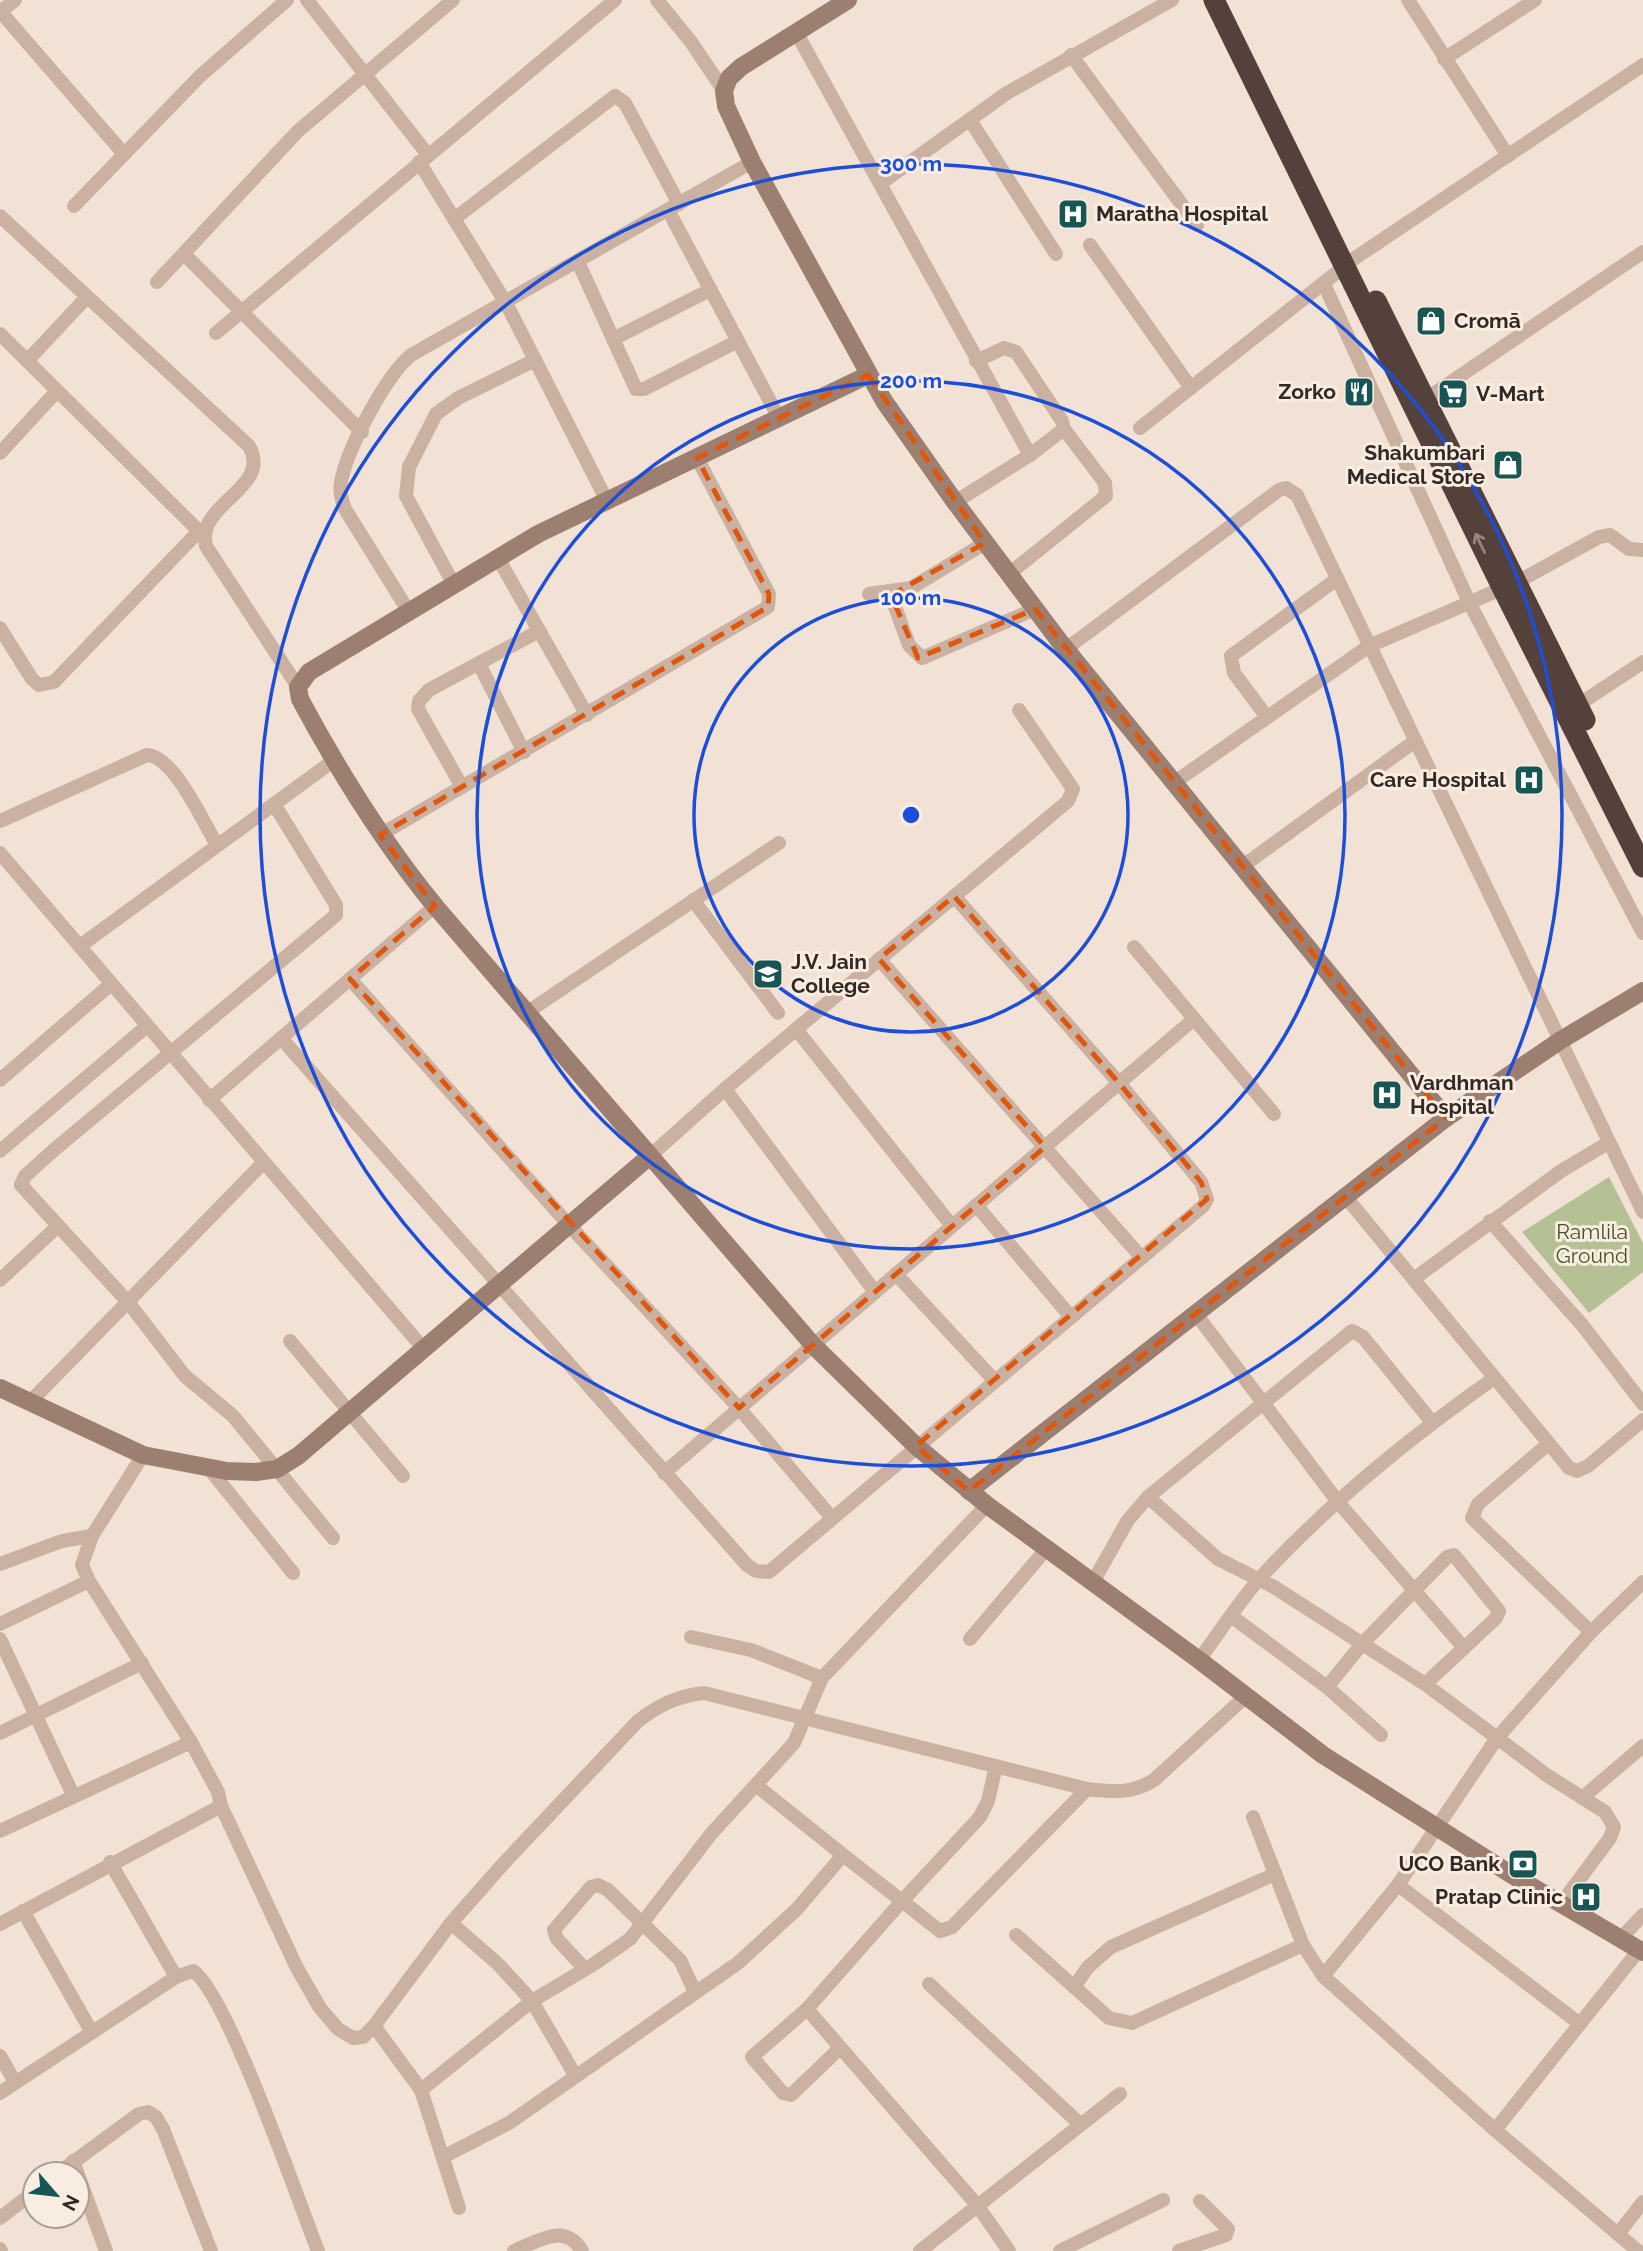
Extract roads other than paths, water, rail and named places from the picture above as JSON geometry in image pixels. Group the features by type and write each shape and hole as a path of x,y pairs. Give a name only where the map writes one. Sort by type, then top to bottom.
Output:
{"highway":[{"path":"1214,0 1420,403 1643,867"},
{"path":"1230,0 1349,263"},
{"path":"1510,586 1577,705 1643,834"}],"street":[{"path":"15,0 0,11 124,154"},
{"path":"74,206 228,49 287,0"},
{"path":"307,0 424,159 454,219 506,303 607,501"},
{"path":"157,282 298,131 453,0"},
{"path":"216,333 615,0"},
{"path":"657,0 691,42 724,91 726,106 752,162 868,375 955,502 1066,649 1446,1118"},
{"path":"724,91 729,78 741,67 848,0"},
{"path":"881,183 970,120 1071,55 1172,0"},
{"path":"1408,0 1508,156"},
{"path":"1444,59 1535,0"},
{"path":"796,32 1030,455"},
{"path":"1071,55 1197,225"},
{"path":"1140,428 1349,263 1643,65"},
{"path":"454,219 615,96 625,103 710,290 779,418"},
{"path":"970,120 1056,254"},
{"path":"408,612 345,509 340,495 345,469 398,367 411,355 752,162"},
{"path":"0,216 248,446 255,457 248,480 201,533 54,682 39,685 32,679 0,628"},
{"path":"1090,244 1191,388"},
{"path":"1420,403 1643,252"},
{"path":"184,254 243,310 362,432"},
{"path":"578,262 640,391 738,341"},
{"path":"1324,284 1470,604 1643,933"},
{"path":"613,339 710,290"},
{"path":"27,361 87,297"},
{"path":"0,334 201,533 206,546 298,687 300,699 333,761 380,835 435,905 529,1011 813,1345 916,1446 986,1505 1199,1660 1323,1755 1641,1951 1495,2130"},
{"path":"976,361 1004,348 1016,352 1062,421 1064,429 1105,483 1107,496 1009,574"},
{"path":"454,585 406,496 409,467 436,414 458,398 535,360"},
{"path":"298,687 309,672 538,534 868,375"},
{"path":"0,453 57,391"},
{"path":"955,502 1030,455 1064,429"},
{"path":"380,835 768,607 769,594 696,458"},
{"path":"1066,649 1279,490 1286,488 1297,495 1643,1212"},
{"path":"1175,782 1369,646 1510,586 1605,535 1615,537 1635,551 1643,550"},
{"path":"870,594 911,588 985,542"},
{"path":"498,558 587,715"},
{"path":"1267,716 1234,673 1231,656 1337,579"},
{"path":"890,593 909,645 922,658 1035,609"},
{"path":"462,787 418,709 419,701 429,690 539,631"},
{"path":"1577,705 1643,662"},
{"path":"479,664 524,752"},
{"path":"0,1388 143,1455 208,1467 256,1472 276,1469 298,1455 1072,795 1069,784 1019,710"},
{"path":"1243,866 1415,741"},
{"path":"0,821 146,755 155,755 169,765 217,845"},
{"path":"80,946 333,761"},
{"path":"274,804 337,905 337,915 169,1053 22,1181 24,1190 128,1302 185,1376 195,1387 222,1404 333,1538"},
{"path":"529,1011 779,843"},
{"path":"0,853 423,1348"},
{"path":"281,1038 664,1473 756,1571 769,1572 1203,1206 1206,1192 1119,1083 954,896"},
{"path":"693,900 778,1013"},
{"path":"209,1100 435,905"},
{"path":"1133,947 1274,1114"},
{"path":"879,959 1142,1258"},
{"path":"350,979 569,1225 740,1408 832,1518"},
{"path":"0,1080 111,984"},
{"path":"969,1491 1446,1118 1561,1040 1643,991"},
{"path":"664,1473 1194,1019"},
{"path":"0,1151 147,1026"},
{"path":"796,1029 952,1226"},
{"path":"725,1089 875,1292"},
{"path":"1415,1278 1490,1221 1608,1143"},
{"path":"30,1402 263,1163"},
{"path":"1345,1196 1415,1278 1547,1445 1569,1468 1577,1471 1588,1466 1643,1420"},
{"path":"976,1205 1071,1317"},
{"path":"1490,1221 1583,1326 1643,1404"},
{"path":"0,1280 58,1226"},
{"path":"896,1274 994,1380"},
{"path":"1196,1314 1262,1405 1338,1502 1464,1648"},
{"path":"1093,1582 1128,1520 1148,1497 1347,1335 1358,1332 1432,1422"},
{"path":"290,1341 403,1476"},
{"path":"1199,1660 1259,1579 1338,1502 1432,1422 1493,1379"},
{"path":"1547,1445 1478,1504 1472,1518 1591,1632"},
{"path":"143,1455 92,1536 82,1565 89,1581 191,1742 218,1793 221,1806 297,1968 320,2008 338,2029 353,2038 363,2036 374,2026 451,1923 638,1721 659,1705 683,1695 704,1693 1087,1788 1118,1792 1139,1789 1154,1780 1245,1697"},
{"path":"208,1467 293,1573"},
{"path":"1148,1497 1200,1546 1227,1564 1259,1579 1425,1684 1497,1738 1605,1812 1614,1827 1610,1838 1561,1904"},
{"path":"421,2090 532,2001 610,1954 642,1925 711,1834 794,1743 806,1719 814,1691 822,1678 986,1505"},
{"path":"0,1564 62,1541 92,1536"},
{"path":"970,1639 1046,1548"},
{"path":"1327,1687 1362,1644 1447,1558 1457,1557 1499,1611 1496,1618 1425,1684"},
{"path":"0,1624 89,1581"},
{"path":"1323,1976 1398,1885 1497,1738 1591,1632 1643,1582"},
{"path":"1231,1616 1327,1687 1381,1735"},
{"path":"691,1637 751,1650 822,1678"},
{"path":"0,1639 33,1716 73,1795"},
{"path":"0,1733 142,1663"},
{"path":"0,1831 191,1742"},
{"path":"1582,1798 1643,1746"},
{"path":"841,2048 791,2095 783,2093 752,2057 807,2009 980,1817 988,1801 996,1766"},
{"path":"757,1786 940,1931 951,1927 1087,1788"},
{"path":"0,1923 110,1862 221,1806"},
{"path":"1253,1817 1303,1945 1323,1976 1495,2130 1639,2251"},
{"path":"445,2156 509,2123 767,1939 797,1909 843,1855"},
{"path":"110,1862 176,1977"},
{"path":"1074,1987 1088,1967 1111,1947 1275,1874"},
{"path":"585,1969 557,1939 554,1930 591,1887 598,1885 608,1890 680,1960 695,1992"},
{"path":"1398,1885 1580,2024"},
{"path":"23,1911 91,2031"},
{"path":"1620,1939 1643,1915"},
{"path":"451,1923 498,1964 532,2001 575,2075"},
{"path":"1016,1935 1109,2018 1132,2023 1303,1945"},
{"path":"0,2093 176,1977 193,1971 206,1982 241,2054 318,2251"},
{"path":"929,1984 1080,2124"},
{"path":"807,2009 977,2205 1009,2251"},
{"path":"374,2026 421,2090 445,2156 459,2208"},
{"path":"0,2056 15,2082"},
{"path":"928,2249 977,2205 1120,2094"},
{"path":"74,2160 139,2114 148,2112 156,2117 211,2251"},
{"path":"1060,2251 1163,2200"},
{"path":"1179,2251 1226,2235 1226,2222 1200,2201"},
{"path":"0,2218 21,2202"},
{"path":"1618,2234 1643,2202"},
{"path":"91,2210 106,2251"},
{"path":"514,2251 562,2234 572,2238 582,2251"}],"place":[{"name":"Maratha Hospital","path":"1073,214"},
{"name":"Cromā","path":"1431,321"},
{"name":"Zorko","path":"1359,392"},
{"name":"V-Mart","path":"1453,394"},
{"name":"Shakumbari Medical Store","path":"1508,465"},
{"name":"Care Hospital","path":"1529,780"},
{"name":"J.V. Jain College","path":"768,974"},
{"name":"Vardhman Hospital","path":"1387,1095"},
{"name":"UCO Bank","path":"1523,1864"},
{"name":"Pratap Clinic","path":"1586,1897"}],"park label":[{"name":"Ramlila Ground","path":"1592,1244"}]}
